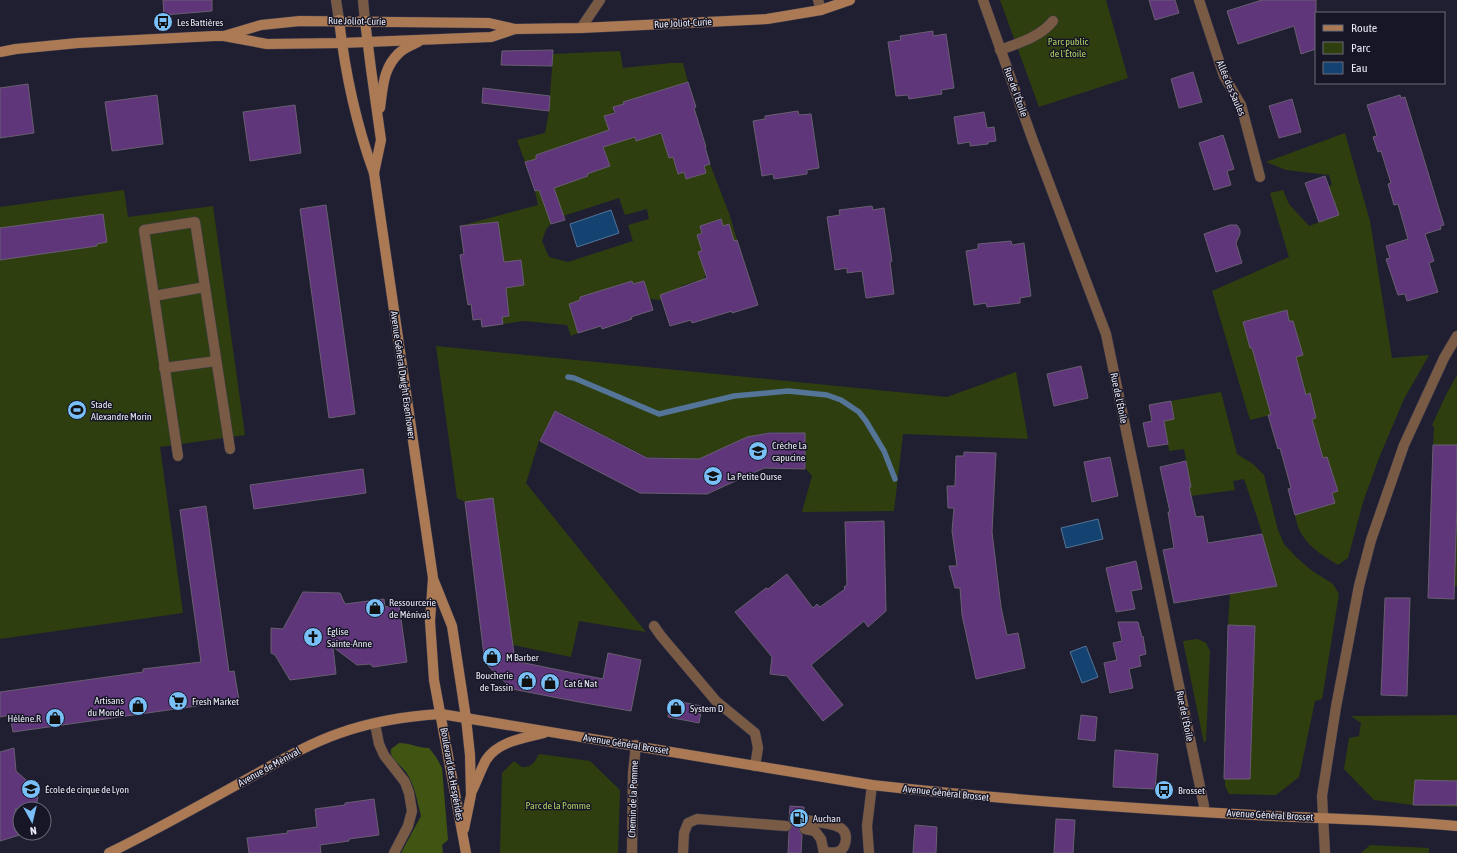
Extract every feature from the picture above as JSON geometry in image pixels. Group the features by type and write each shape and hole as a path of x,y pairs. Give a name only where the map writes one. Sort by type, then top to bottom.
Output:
{"main road":[{"name":"Rue Joliot-Curie","path":"224,36 262,25 300,21 339,20 490,23 514,29 581,28 767,19 820,5 850,0"},
{"name":"Avenue Général Dwight Eisenhower","path":"339,20 344,63 354,107 363,144 374,173 433,578 430,621 434,680 441,714"},
{"name":"Avenue Général Dwight Eisenhower","path":"365,21 381,140 374,173"},
{"name":"Rue Joliot-Curie","path":"0,52 78,43 224,36 267,44 342,43 491,37 514,29"},
{"path":"378,117 384,74 399,52 420,40"},
{"name":"Avenue Général Dwight Eisenhower","path":"433,578 452,626 466,718"},
{"name":"Avenue Général Brosset","path":"441,714 872,785 981,796 1203,812 1413,822 1457,826"},
{"name":"Avenue de Ménival","path":"110,853 151,832 294,752 339,733 375,724 423,715 441,714"},
{"name":"Boulevard des Hespérides","path":"441,714 466,853"},
{"name":"Boulevard des Hespérides","path":"463,833 471,795 470,755 466,718"},
{"path":"471,795 486,760 491,753 505,744 547,732"}],"street":[{"name":"Avenue Général Dwight Eisenhower","path":"336,0 339,20"},
{"name":"Avenue Général Dwight Eisenhower","path":"362,0 365,21"},
{"path":"581,28 600,0"},
{"name":"Rue de l'Étoile","path":"983,0 1000,50 1106,334 1204,806 1203,812"},
{"name":"Allée des Saules","path":"1199,0 1224,76 1241,105 1260,177"},
{"path":"1000,50 1032,38 1053,21"},
{"path":"178,456 144,230 194,222 230,449"},
{"path":"154,296 204,287"},
{"path":"1325,853 1322,796 1336,707 1359,586 1371,540 1404,445 1444,358 1457,336"},
{"path":"164,368 216,361"},
{"path":"654,626 716,701 755,733 758,748 755,766"},
{"path":"375,724 379,744 384,755 405,782 409,793 412,810 408,826 394,853"},
{"name":"Chemin de la Pomme","path":"632,853 633,773 636,745"},
{"path":"869,853 867,826 872,785"},
{"path":"683,853 684,832 688,823 697,819 731,823 786,826"},
{"path":"805,825 833,825 842,829 846,834 845,844 842,850 837,853 824,851 821,839 815,831 805,825"}],"green space":[{"name":"Parc public de l'Étoile","path":"1000,0 1106,0 1128,78 1039,107"},
{"path":"620,51 623,68 683,63 688,82 623,102 624,104 613,107 614,110 612,114 604,116 614,143 635,137 636,141 651,136 655,132 666,138 665,143 669,158 673,157 678,174 684,172 686,179 706,173 704,166 710,164 730,216 737,240 734,241 723,226 721,219 700,226 702,233 697,235 702,251 699,252 704,268 707,272 702,282 697,284 696,281 681,286 681,288 662,300 650,299 644,281 633,284 632,281 580,297 580,300 569,304 578,333 571,336 567,325 524,321 503,324 502,317 509,316 506,288 524,285 521,261 503,263 498,222 460,226 538,205 535,191 557,184 559,186 588,176 587,174 610,166 600,137 587,138 536,155 536,159 525,162 517,140 545,133 549,111 553,54","holes":["619,198 625,215 647,209 649,219 628,225 633,241 568,262 549,257 542,241 546,229 551,224 547,211 563,216"]},
{"path":"1345,133 1370,221 1392,358 1429,355 1404,399 1379,458 1363,502 1348,558 1338,565 1310,545 1300,532 1295,515 1335,503 1333,493 1338,491 1327,457 1323,458 1312,419 1316,418 1310,394 1306,395 1296,357 1303,354 1293,321 1289,321 1287,310 1243,322 1271,415 1250,420 1212,291 1289,257 1270,193 1283,190 1289,204 1309,226 1338,215 1329,186 1332,185 1329,175 1286,170 1266,162"},
{"name":"Stade Alexandre Morin","path":"124,190 128,217 213,206 245,435 160,447 183,613 0,639 0,207"},
{"path":"436,346 947,397 1016,372 1028,439 903,434 894,511 802,512 812,476 806,469 805,433 769,432 747,437 699,459 647,457 555,410 539,441 526,483 646,632 579,621 571,657 513,645 493,498 465,502 457,498"},
{"path":"1457,375 1457,445 1433,445 1434,427 1432,425"},
{"path":"1221,392 1237,454 1253,464 1264,475 1278,530 1284,544 1311,570 1333,584 1339,594 1322,699 1315,701 1299,777 1276,795 1229,794 1225,786 1225,779 1250,779 1255,626 1228,625 1230,594 1277,586 1259,523 1244,479 1233,481 1235,490 1191,496 1189,487 1191,486 1184,449 1169,451 1164,421 1174,419 1171,401"},
{"path":"1457,504 1457,586 1454,586"},
{"path":"1198,639 1206,643 1210,651 1206,741 1204,743 1183,641"},
{"path":"1457,715 1457,807 1413,805 1374,800 1344,769 1349,738 1359,736 1361,723 1351,716"},
{"path":"399,743 429,748 442,768 448,840 442,845 443,853 401,853 421,816 412,782 406,772 396,762 391,753 391,749"},
{"name":"Parc de la Pomme","path":"540,754 590,761 620,790 618,853 500,853 502,773 514,761 522,767 530,765"},
{"path":"1370,845 1429,848 1429,853 1361,853"}],"water":[{"path":"611,210 619,233 577,247 570,224"},
{"path":"1098,519 1103,539 1066,548 1061,528"},
{"path":"1086,646 1098,677 1082,683 1070,652"}],"building":[{"path":"163,0 212,0 212,11 164,15"},
{"path":"1149,0 1175,0 1179,13 1155,20"},
{"path":"1262,0 1316,0 1315,49 1301,54 1294,26 1238,44 1227,11"},
{"path":"933,31 933,36 946,34 954,88 941,90 942,94 909,99 908,95 896,96 888,42 901,40 900,36"},
{"path":"553,50 552,66 501,65 502,51"},
{"path":"1193,72 1202,102 1179,108 1171,79"},
{"path":"688,82 696,107 694,108 710,164 704,166 706,173 686,179 684,172 678,174 673,157 669,158 661,133 636,141 635,137 603,147 610,166 587,174 588,176 554,188 565,220 551,224 539,190 535,191 525,162 536,159 536,155 609,130 604,116 615,113 613,107 624,104 623,102"},
{"path":"28,84 34,133 0,138 0,88"},
{"path":"483,88 550,96 549,111 482,103"},
{"path":"157,95 163,144 112,151 105,102"},
{"path":"1400,95 1401,98 1405,97 1444,225 1440,226 1441,229 1425,234 1434,261 1429,263 1438,292 1407,301 1405,294 1398,295 1386,259 1390,258 1386,246 1408,239 1398,204 1394,205 1388,184 1391,183 1381,151 1378,152 1373,137 1377,136 1367,105"},
{"path":"1292,99 1301,132 1279,138 1269,106"},
{"path":"295,105 301,153 250,161 243,112"},
{"path":"798,111 799,115 811,114 819,168 807,170 807,174 774,179 773,174 762,176 753,121 765,119 765,116"},
{"path":"984,112 987,128 994,127 996,141 988,142 988,144 970,146 970,142 958,144 954,117"},
{"path":"1223,135 1234,169 1227,171 1231,185 1214,190 1199,143"},
{"path":"1325,176 1339,215 1319,222 1305,183"},
{"path":"326,205 355,414 329,418 300,209"},
{"path":"872,206 873,210 884,208 892,261 890,262 894,294 866,298 862,271 847,273 847,268 835,270 827,217 840,215 839,210"},
{"path":"103,214 107,242 97,244 97,246 0,260 0,228"},
{"path":"721,219 723,226 729,224 734,241 737,240 758,305 692,323 691,320 670,326 660,295 707,278 698,252 702,251 697,235 702,233 700,226"},
{"path":"498,222 504,262 521,260 524,285 506,288 509,316 502,317 503,324 482,327 481,319 473,320 471,304 468,305 460,255 464,254 460,226"},
{"path":"1230,225 1237,225 1240,230 1236,243 1242,263 1216,272 1204,234"},
{"path":"1011,241 1012,245 1024,243 1031,296 1020,298 1020,303 987,307 986,303 974,305 966,251 978,249 978,244"},
{"path":"632,281 633,284 644,281 653,310 602,329 601,326 578,333 569,304 580,300 580,297"},
{"path":"1287,310 1289,321 1293,321 1303,355 1296,357 1306,395 1310,393 1316,418 1312,419 1323,458 1327,457 1338,491 1332,493 1335,503 1295,515 1288,489 1291,488 1280,448 1278,449 1268,415 1271,415 1243,322"},
{"path":"1081,366 1088,398 1054,406 1047,374"},
{"path":"1171,401 1174,419 1164,421 1168,444 1148,447 1143,423 1152,421 1149,405"},
{"path":"555,411 647,458 699,459 747,437 769,433 805,433 805,469 764,468 707,494 640,493 540,441"},
{"path":"1433,445 1457,445 1454,599 1428,598"},
{"path":"964,452 996,453 992,532 1001,607 1007,635 1018,633 1025,668 976,679 962,615 960,588 955,588 949,566 957,566 952,531 954,508 948,508 947,486 955,486 956,456 964,456"},
{"path":"1110,457 1118,496 1092,502 1084,462"},
{"path":"1186,461 1191,487 1189,487 1196,517 1203,516 1208,543 1262,534 1277,586 1174,603 1163,550 1174,548 1168,512 1170,512 1160,467"},
{"path":"363,469 366,493 254,509 250,485"},
{"path":"493,498 515,661 603,679 608,653 641,660 631,711 512,689 485,663 465,502"},
{"path":"206,506 229,672 234,671 239,700 13,732 10,715 0,717 0,692 143,672 143,669 201,662 180,510"},
{"path":"884,521 886,611 868,627 864,621 811,665 843,705 823,721 787,676 770,674 772,657 735,612 787,574 813,608 817,604 820,607 845,589 844,587 847,585 845,522"},
{"path":"1136,561 1142,589 1131,591 1135,609 1116,612 1106,568"},
{"name":"Église Sainte-Anne","path":"303,592 340,593 345,604 384,599 385,607 399,605 407,662 373,667 370,664 357,665 333,647 336,674 290,680 275,655 271,653 271,628 283,629"},
{"path":"1385,598 1410,598 1407,696 1381,695"},
{"path":"1118,622 1138,622 1142,637 1143,636 1146,654 1139,656 1141,666 1129,669 1133,688 1110,693 1104,663 1117,660 1113,643 1122,641"},
{"path":"1228,625 1255,626 1250,779 1224,779"},
{"path":"670,700 702,706 699,723 668,717"},
{"path":"1081,715 1097,717 1095,741 1078,739"},
{"path":"14,748 16,771 35,788 38,798 37,801 12,801 12,837 0,841 0,752"},
{"path":"1115,750 1158,754 1155,789 1113,787"},
{"path":"1415,780 1457,781 1457,805 1413,805"},
{"path":"374,799 379,835 320,845 321,853 249,853 247,838 288,833 287,831 317,827 315,809"},
{"path":"790,806 804,807 804,814 800,816 799,819 799,831 802,835 801,853 788,853 789,832 792,826 789,820"},
{"path":"1056,819 1075,820 1073,853 1054,853"},
{"path":"915,825 937,827 936,853 913,853"}],"waterway":[{"path":"568,377 574,378 659,414 734,396 788,391 827,395 841,400 859,412 884,451 895,479"}],"place":[{"name":"Les Battières","path":"163,22"},
{"name":"Stade Alexandre Morin","path":"77,410"},
{"name":"Crèche La capucine","path":"758,451"},
{"name":"La Petite Ourse","path":"713,476"},
{"name":"Ressourcerie de Ménival","path":"375,608"},
{"name":"Église Sainte-Anne","path":"313,637"},
{"name":"M Barber","path":"492,657"},
{"name":"Boucherie de Tassin","path":"527,681"},
{"name":"Cat & Nat","path":"550,683"},
{"name":"Fresh Market","path":"178,701"},
{"name":"Artisans du Monde","path":"138,706"},
{"name":"System D","path":"676,708"},
{"name":"Hélène.R","path":"55,718"},
{"name":"École de cirque de Lyon","path":"31,789"},
{"name":"Brosset","path":"1164,790"},
{"name":"Auchan","path":"799,818"}]}
